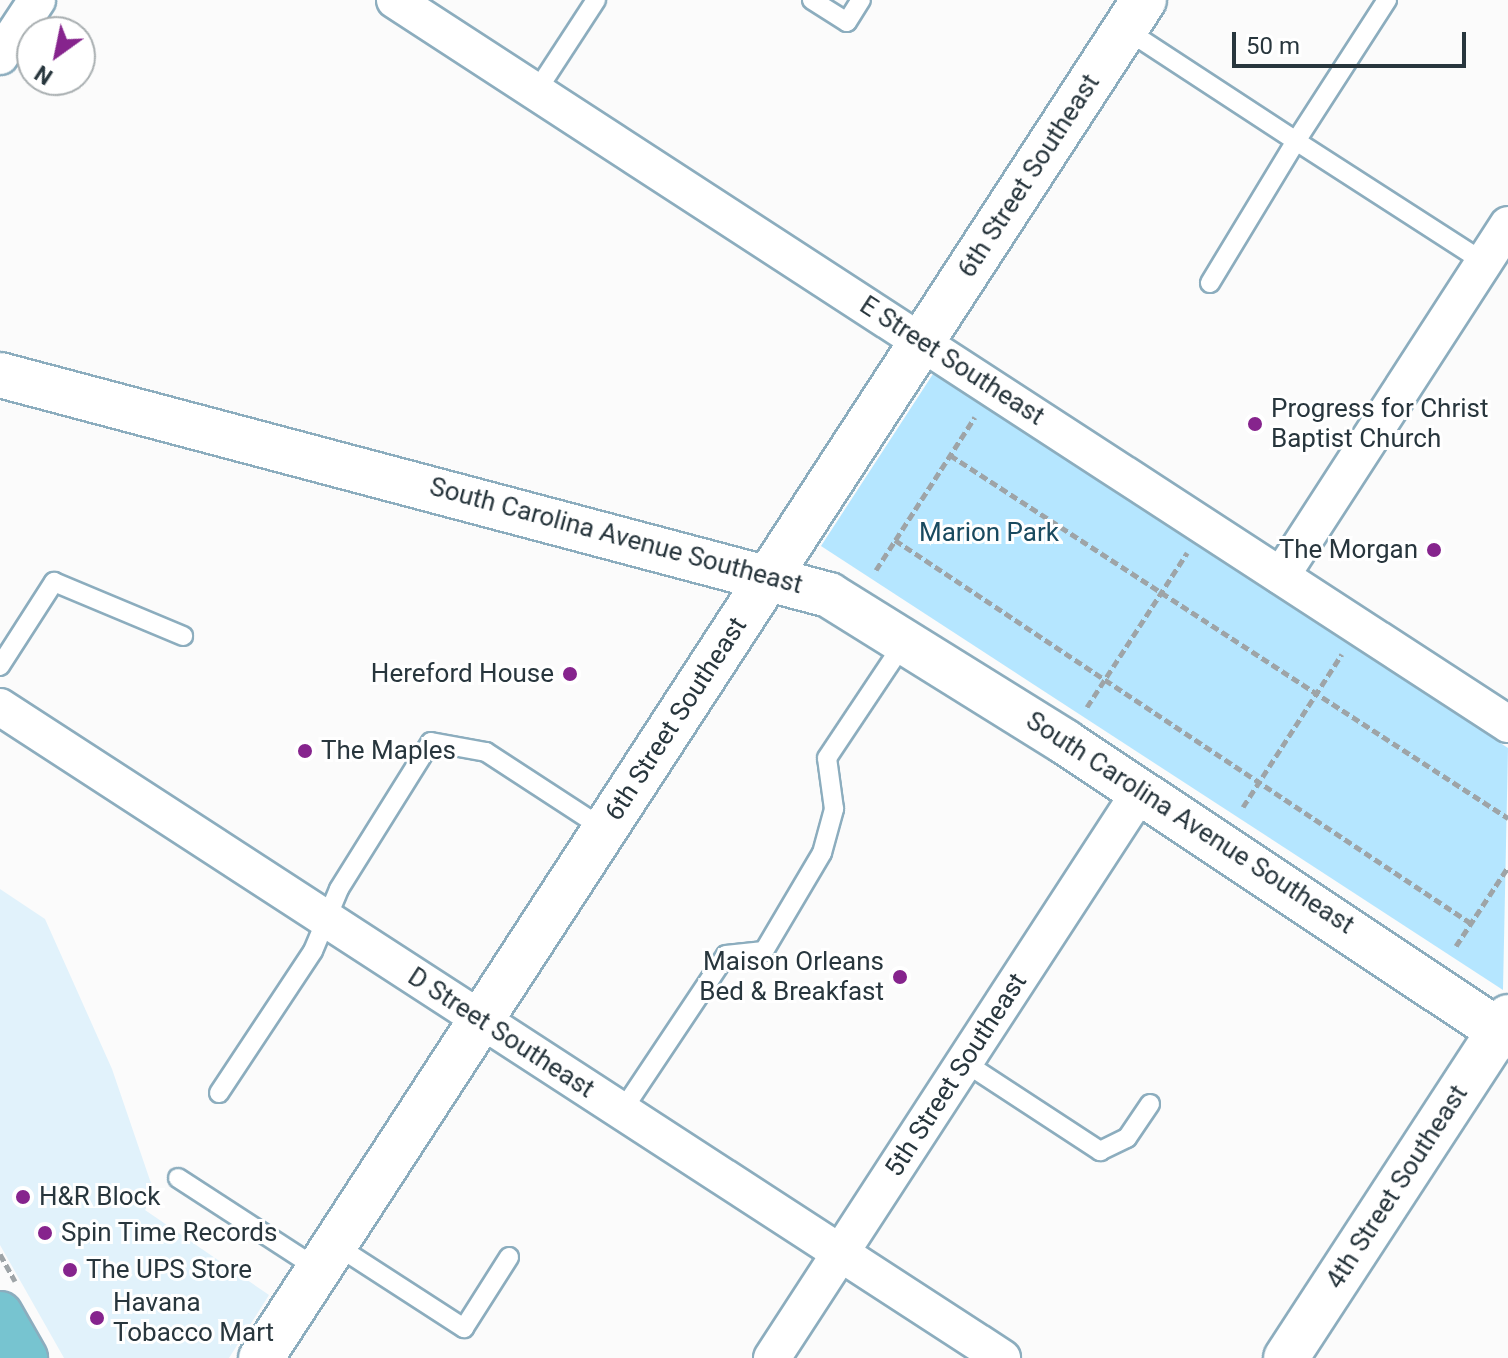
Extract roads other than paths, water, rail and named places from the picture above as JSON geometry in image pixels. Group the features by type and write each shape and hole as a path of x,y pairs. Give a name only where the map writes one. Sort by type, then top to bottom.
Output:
{"main road":[{"path":"0,1314 25,1358"}],"street":[{"path":"0,56 37,0"},
{"name":"E Street Southeast","path":"395,0 1508,724"},
{"name":"6th Street Southeast","path":"261,1358 1134,15"},
{"path":"1281,576 1508,225"},
{"name":"South Carolina Avenue Southeast","path":"0,375 770,574 852,606 1505,1028"},
{"name":"D Street Southeast","path":"0,707 1002,1358"},
{"name":"5th Street Southeast","path":"772,1358 1140,792"},
{"name":"4th Street Southeast","path":"1286,1358 1505,1028"}],"lane":[{"path":"536,92 596,0"},
{"path":"812,0 847,22 861,0"},
{"path":"1210,283 1387,0"},
{"path":"1134,15 1296,141 1484,262"},
{"path":"0,666 54,582 183,636"},
{"path":"622,1111 726,955 764,951 822,853 834,809 827,758 906,639"},
{"path":"219,1093 313,951 326,920 431,742 486,752 604,829"},
{"path":"964,1062 1100,1151 1127,1138 1150,1104"},
{"path":"178,1178 464,1328 509,1257"}],"place":[{"name":"Progress for Christ Baptist Church","path":"1255,424"},
{"name":"The Morgan","path":"1434,550"},
{"name":"Hereford House","path":"570,674"},
{"name":"The Maples","path":"305,751"},
{"name":"Maison Orleans Bed & Breakfast","path":"900,977"},
{"name":"H&R Block","path":"23,1197"},
{"name":"Spin Time Records","path":"45,1233"},
{"name":"The UPS Store","path":"70,1270"},
{"name":"Havana Tobacco Mart","path":"97,1318"}],"park label":[{"name":"Marion Park","path":"989,533"}]}
